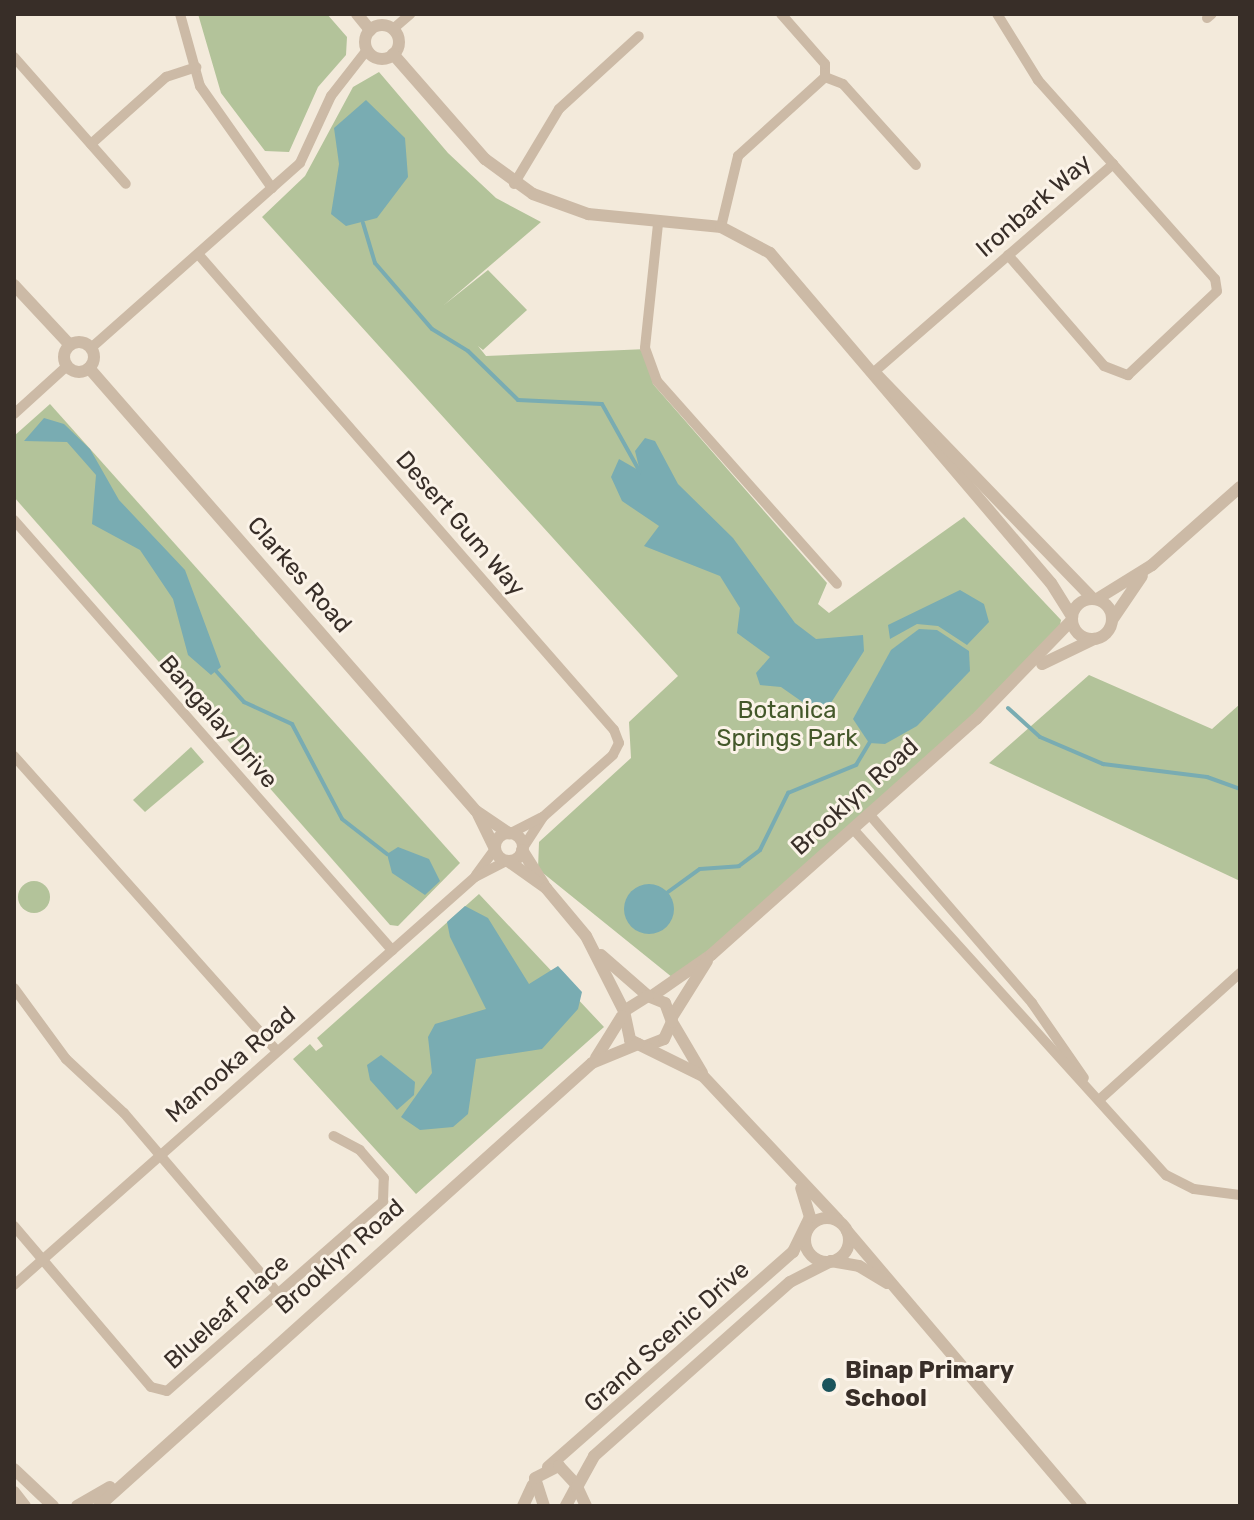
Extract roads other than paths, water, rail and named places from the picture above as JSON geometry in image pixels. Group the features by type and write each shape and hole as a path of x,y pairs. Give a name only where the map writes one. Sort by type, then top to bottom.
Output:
{"street":[{"path":"180,14 210,106 272,188"},
{"path":"67,366 89,368 91,348 300,163 343,75 367,50 370,30 357,14"},
{"path":"370,30 393,29 410,14"},
{"path":"721,227 738,156 825,77 825,64 781,14"},
{"name":"Ironbark Way","path":"874,372 1113,164 1038,80 997,14"},
{"path":"393,29 393,54 514,184 588,214 658,224 721,227 789,271 1051,583 1080,635 1098,638 1152,565"},
{"path":"514,184 559,109 639,36"},
{"path":"367,50 377,58 393,54"},
{"path":"14,57 126,184"},
{"path":"91,144 166,77 196,67"},
{"path":"825,77 843,84 916,165"},
{"path":"1008,255 1104,366 1128,375 1217,291 1215,279 1113,164"},
{"path":"658,224 645,348 657,381 837,584"},
{"name":"Desert Gum Way","path":"198,254 614,730 619,743 613,755 543,817 522,849"},
{"path":"14,285 70,345 91,348"},
{"path":"14,414 67,366 70,345"},
{"name":"Clarkes Road","path":"89,368 476,811 495,848 507,861"},
{"path":"874,372 1112,620"},
{"path":"1094,599 1152,565 1240,487"},
{"name":"Bangalay Drive","path":"14,520 392,950"},
{"name":"Brooklyn Road","path":"650,996 711,955 853,829 1029,671 1072,619 1094,599"},
{"name":"Brooklyn Road","path":"1029,671 1098,638"},
{"path":"14,756 277,1051"},
{"name":"Clarkes Road","path":"476,811 510,833 522,849"},
{"path":"869,814 1032,1003 1099,1100"},
{"name":"Desert Gum Way","path":"510,833 543,817"},
{"path":"853,829 1166,1175 1194,1189 1240,1195"},
{"path":"495,848 510,833"},
{"name":"Manooka Road","path":"14,1285 475,877 495,848"},
{"path":"546,888 507,861 522,849 546,888 599,953 672,1019 703,1076 838,1220 887,1283 1081,1506"},
{"name":"Manooka Road","path":"475,877 507,861"},
{"path":"957,945 970,933"},
{"path":"599,953 623,1013 625,1033 703,1076"},
{"name":"Brooklyn Road","path":"672,1019 711,955"},
{"path":"1099,1100 1240,973"},
{"path":"14,988 66,1059 278,1293"},
{"path":"623,1013 650,996"},
{"name":"Brooklyn Road","path":"99,1506 117,1483 592,1063 623,1013"},
{"path":"642,1045 664,1039 672,1019"},
{"name":"Brooklyn Road","path":"592,1063 642,1045"},
{"name":"Blueleaf Place","path":"41,1261 162,1392 386,1196 379,1172 334,1136"},
{"path":"797,1178 809,1252 831,1261 859,1266 887,1283"},
{"path":"807,1231 820,1219 838,1220"},
{"path":"14,1226 41,1261"},
{"name":"Grand Scenic Drive","path":"523,1506 533,1485 548,1467 769,1276 807,1231"},
{"path":"831,1261 846,1251 847,1231"},
{"name":"Grand Scenic Drive","path":"566,1506 607,1443 790,1282 831,1261"},
{"path":"548,1467 565,1468 586,1506"},
{"path":"14,1469 53,1506"},
{"name":"Brooklyn Road","path":"77,1506 117,1483"},
{"path":"533,1485 544,1506"},
{"path":"14,1492 25,1506"}],"water":[{"path":"366,100 405,138 408,177 377,218 346,226 331,214 339,164 334,128"},
{"path":"44,418 64,424 90,449 119,500 185,570 221,667 211,675 188,655 173,599 140,550 92,524 96,475 67,442 24,441"},
{"path":"645,438 655,441 678,484 733,538 795,623 816,639 863,635 864,651 829,706 811,708 781,687 760,685 756,673 770,657 737,633 740,608 720,576 644,546 659,526 622,501 611,477 619,459 640,471 635,451"},
{"path":"960,590 984,604 989,622 967,645 938,626 917,624 890,639 888,625"},
{"path":"919,629 937,630 969,651 970,671 917,726 885,744 869,743 853,719 891,650"},
{"path":"398,847 429,859 440,881 425,895 392,873 387,854"},
{"path":"649,884 667,891 674,909 667,927 649,934 631,927 624,909 631,891"},
{"path":"465,906 488,918 529,984 558,966 582,992 578,1009 542,1049 476,1059 468,1114 453,1127 420,1130 401,1117 432,1073 428,1037 435,1024 486,1009 450,937 447,922"},
{"path":"381,1055 415,1082 414,1095 397,1110 370,1080 367,1065"}],"waterway":[{"path":"363,223 375,263 432,329 468,351 518,400 602,404 640,472"},
{"path":"216,671 244,702 292,724 342,819 387,854"},
{"path":"1008,708 1040,737 1103,764 1207,777 1240,789"},
{"path":"668,892 700,869 739,866 760,850 788,793 856,765 869,743"}],"place":[{"name":"Binap Primary School","path":"829,1385"}],"park label":[{"name":"Botanica Springs Park","path":"787,725"}]}
